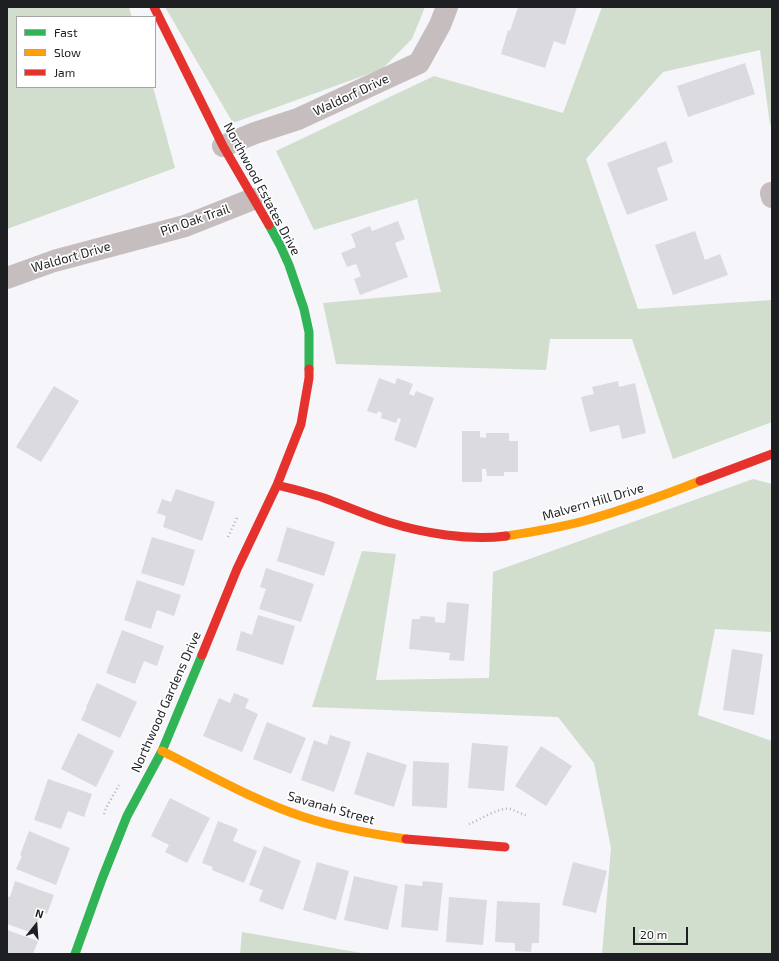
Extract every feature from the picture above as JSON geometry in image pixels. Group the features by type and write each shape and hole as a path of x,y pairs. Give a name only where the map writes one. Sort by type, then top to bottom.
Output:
{"street":[{"name":"Northwood Estates Drive","path":"154,7 223,146 280,244 304,309 309,332 309,378 306,401 301,424 277,485"},
{"name":"Waldorf Drive","path":"223,146 255,133 298,119 419,63 440,25 447,7"},
{"name":"Pin Oak Trail","path":"135,239 186,226 253,199"},
{"name":"Waldort Drive","path":"7,278 54,261 135,239"},
{"name":"Malvern Hill Drive","path":"277,485 323,498 387,522 409,528 453,536 497,537 540,531 584,521 666,494 772,454"},
{"name":"Northwood Gardens Drive","path":"75,954 127,816 162,751 237,569 277,485"},
{"name":"Savanah Street","path":"162,751 262,801 304,816 376,835 412,840 505,847"}],"path":[{"path":"463,825 479,820 493,812 509,809 528,816"}],"green space":[{"path":"7,7 129,7 132,16 16,16 16,88 153,88 175,168 7,229"},
{"path":"165,7 425,7 412,39 382,69 233,123"},
{"path":"602,7 772,7 772,125 770,125 760,50 663,72 586,159 638,309 772,300 772,422 673,459 632,339 550,339 546,370 336,364 323,303 441,292 417,199 314,230 276,151 434,76 563,113"},
{"path":"753,479 772,484 772,632 715,629 698,715 772,741 772,954 602,954 611,848 594,763 558,717 312,707 362,551 396,554 376,680 489,678 493,572"},
{"path":"242,932 367,954 240,954"}],"building":[{"path":"518,7 577,7 565,45 554,41 545,68 501,54 508,30 510,31"},
{"path":"745,63 755,94 688,117 677,86"},
{"path":"666,141 673,162 657,168 668,200 627,215 607,163"},
{"path":"398,221 405,239 395,243 408,277 360,295 354,279 361,276 356,264 347,267 341,253 356,247 351,234 370,226 372,231"},
{"path":"695,231 705,260 720,254 728,275 673,295 655,245"},
{"path":"379,378 395,384 397,378 413,384 409,394 414,396 416,391 434,398 416,448 394,440 401,419 398,418 396,423 381,418 382,413 378,411 377,414 367,411"},
{"path":"618,381 619,387 635,383 646,433 622,439 619,425 590,432 581,397 594,394 592,387"},
{"path":"54,386 79,401 41,462 16,447"},
{"path":"462,431 480,431 480,437 486,438 486,433 509,433 509,441 518,441 518,472 504,472 504,476 487,476 486,469 482,469 482,482 462,482"},
{"path":"176,489 215,502 202,541 163,527 166,516 157,513 162,499 171,502"},
{"path":"287,527 335,542 324,576 277,561"},
{"path":"152,537 195,550 184,586 141,573"},
{"path":"266,568 314,584 301,622 259,609 266,589 260,587"},
{"path":"137,580 181,595 174,616 157,610 151,629 124,620"},
{"path":"447,602 469,604 464,661 449,660 450,653 409,649 412,619 420,619 420,616 435,617 435,622 445,623"},
{"path":"258,615 295,626 283,665 236,650 241,631 252,635"},
{"path":"122,630 164,646 157,666 144,661 135,684 106,673"},
{"path":"732,649 763,654 754,715 723,710"},
{"path":"97,683 137,702 120,738 81,720"},
{"path":"234,693 249,699 245,708 258,714 242,752 203,736 219,698 230,703"},
{"path":"267,722 306,738 291,774 253,759"},
{"path":"78,733 114,751 96,787 61,769"},
{"path":"330,735 351,742 334,792 301,780 314,740 327,745"},
{"path":"472,743 508,746 504,791 468,788"},
{"path":"541,746 572,766 546,806 515,786"},
{"path":"367,752 407,765 394,807 354,794"},
{"path":"413,761 449,763 447,808 412,806"},
{"path":"48,779 92,794 84,817 68,811 61,829 34,820"},
{"path":"170,798 210,818 187,863 165,852 169,845 151,836"},
{"path":"218,821 238,829 233,841 257,851 244,883 212,870 213,867 202,863"},
{"path":"29,831 70,848 56,885 16,869 22,856 20,855"},
{"path":"264,846 301,861 283,910 259,901 263,890 249,885"},
{"path":"317,862 349,871 336,920 303,910"},
{"path":"573,862 607,871 596,913 562,905"},
{"path":"354,876 398,886 388,930 344,920"},
{"path":"15,881 54,895 47,914 38,910 37,912 41,913 33,933 7,924 7,896 10,897"},
{"path":"423,881 443,883 438,931 401,927 405,884 422,886"},
{"path":"449,897 487,900 483,945 446,942"},
{"path":"497,901 540,903 539,943 532,943 531,952 515,951 515,943 495,942"},
{"path":"7,930 38,941 33,954 7,954"}],"traffic: fast":[{"path":"269,225 289,265 304,309 309,332 309,369"},
{"path":"75,954 127,816 162,751 202,655"}],"traffic: slow":[{"path":"506,536 555,528 584,521 700,481"},
{"path":"162,751 232,787 286,811 316,821 367,833 406,839"}],"traffic: jam":[{"path":"154,7 223,146 269,225"},
{"path":"202,655 237,569 277,485 301,424 309,378 309,369"},
{"path":"700,481 772,454"},
{"path":"277,485 318,496 380,519 416,530 461,537 506,536"},
{"path":"406,839 505,847"}]}
